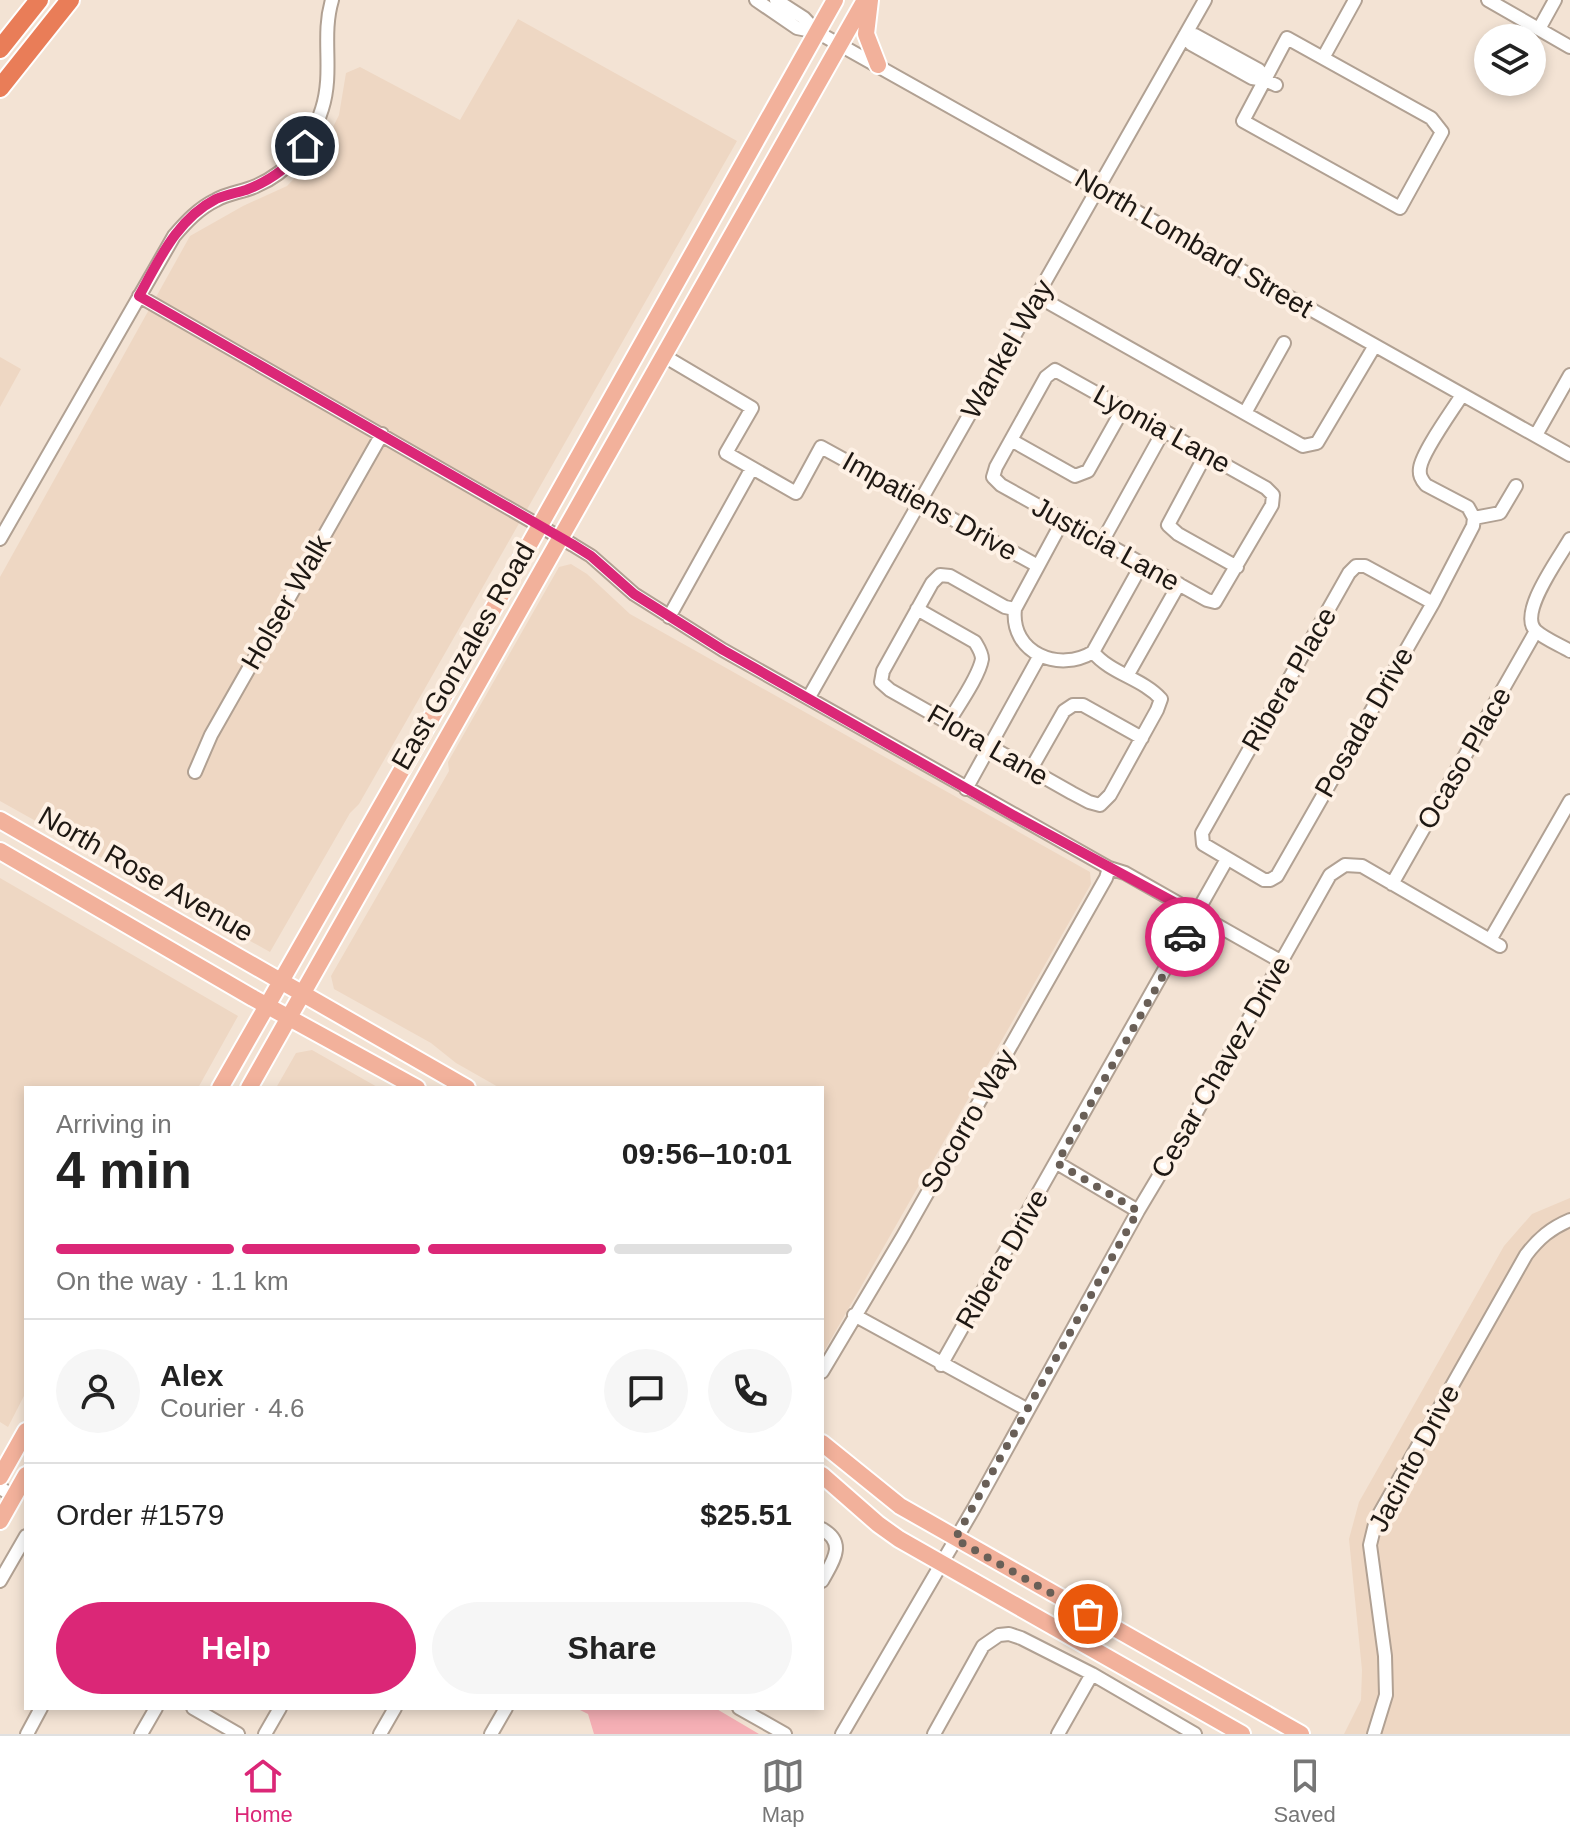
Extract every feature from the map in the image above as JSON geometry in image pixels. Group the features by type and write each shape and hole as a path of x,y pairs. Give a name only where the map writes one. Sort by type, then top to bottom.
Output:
{"highway":[{"path":"0,49 39,0"},
{"path":"0,88 70,0"}],"main road":[{"name":"East Gonzales Road","path":"221,1086 260,1002 281,982 835,0"},
{"name":"East Gonzales Road","path":"250,1086 426,783 561,537 867,0"},
{"path":"867,0 866,34 878,65"},
{"path":"426,783 419,759 457,693 456,675"},
{"name":"North Rose Avenue","path":"0,820 463,1086"},
{"name":"North Rose Avenue","path":"0,851 260,1002 413,1086"},
{"path":"0,1477 24,1435"},
{"path":"824,1445 900,1506 1301,1734"},
{"path":"0,1521 7,1492 24,1477"},
{"path":"824,1477 878,1524 941,1564 1242,1734"}],"street":[{"path":"0,539 174,236 186,222 215,200 271,178 305,146 326,95 330,64 327,28 332,0"},
{"path":"756,0 797,28 817,32"},
{"path":"776,0 804,18 817,32"},
{"name":"Wankel Way","path":"809,697 1205,0"},
{"path":"1323,58 1355,0"},
{"path":"1488,0 1530,24"},
{"path":"1542,24 1555,0"},
{"name":"North Lombard Street","path":"817,32 1570,455"},
{"path":"1546,33 1570,47"},
{"path":"1185,35 1195,35 1259,70 1270,83"},
{"path":"1287,38 1323,58 1431,118 1442,132 1400,208 1243,121 1270,83 1287,38"},
{"path":"139,296 561,537 591,556 621,584 669,617 966,789 1109,868 1125,873 1282,962"},
{"path":"1037,296 1303,446 1317,443 1374,347"},
{"path":"1245,413 1284,343"},
{"path":"664,356 752,408 726,453 752,468 669,617"},
{"name":"Lyonia Lane","path":"1011,440 1055,370 1124,407 1271,493 1272,505 1237,567"},
{"path":"1536,435 1570,375"},
{"path":"1462,395 1424,458 1420,471 1426,485 1468,507 1474,518 1500,513 1516,486"},
{"path":"1011,440 1075,476 1088,471 1124,407"},
{"path":"1102,542 1164,430"},
{"name":"Holser Walk","path":"195,772 211,735 382,434"},
{"name":"Justicia Lane","path":"1011,440 993,477 1102,542 1207,600 1216,600 1237,567"},
{"name":"Impatiens Drive","path":"752,468 796,493 821,447 1038,566"},
{"path":"1206,454 1168,525 1178,534 1237,567"},
{"name":"Posada Drive","path":"1227,859 1264,880 1277,876 1433,603 1473,526 1474,518"},
{"path":"1063,520 1015,609 1014,620 1020,636 1039,657 1066,662 1084,658 1093,652 1142,564"},
{"path":"1568,547 1534,602 1530,617 1536,631 1570,651"},
{"name":"Ribera Place","path":"1227,859 1203,844 1202,833 1349,573 1356,566 1365,566 1433,603"},
{"path":"948,723 982,660 981,650 975,642 917,609 932,583 940,575 950,576 1005,607 1015,609"},
{"path":"1127,676 1179,584"},
{"name":"Flora Lane","path":"917,609 883,671 881,682 890,690 1089,802 1101,804 1110,795 1142,738"},
{"name":"Ocaso Place","path":"1392,884 1536,631"},
{"path":"1031,769 1064,711 1073,705 1083,705 1142,738 1161,699 1154,691 1101,662 1093,652"},
{"path":"966,789 1039,657"},
{"path":"1392,884 1495,943 1570,801"},
{"name":"Ribera Drive","path":"941,1365 1227,859"},
{"name":"Cesar Chavez Drive","path":"842,1734 1330,875 1345,865 1362,866 1392,884"},
{"name":"Socorro Way","path":"824,1368 903,1236 1109,868"},
{"path":"1057,1163 1138,1211"},
{"name":"Jacinto Drive","path":"1374,1734 1386,1695 1385,1656 1370,1545 1376,1520 1526,1255 1538,1239 1570,1220"},
{"path":"854,1315 1028,1410"},
{"path":"824,1530 837,1542 837,1554 824,1577"},
{"path":"0,1581 24,1539"},
{"path":"934,1734 983,1646 999,1635 1009,1634 1092,1674 1187,1732"},
{"path":"1058,1734 1092,1674"},
{"path":"27,1734 40,1710"},
{"path":"141,1734 155,1710"},
{"path":"196,1710 238,1734"},
{"path":"265,1734 279,1710"},
{"path":"380,1734 394,1710"},
{"path":"491,1734 505,1710"},
{"path":"747,1710 785,1734"}],"shaded area":[{"path":"518,19 737,141 359,804 350,813 270,952 0,801 0,577 190,236 287,186 322,149 339,115 346,73 360,67 460,120"},
{"path":"0,357 21,369 0,407"},
{"path":"571,564 587,574 630,614 1090,872 1091,884 824,1351 824,1086 496,1086 456,1063 431,1043 334,989 331,976 449,771 448,762 559,567"},
{"path":"0,878 238,1016 199,1086 24,1086 24,1396 8,1427 0,1422"},
{"path":"312,1050 375,1086 277,1086 296,1053"},
{"path":"1570,1198 1570,1734 1344,1734 1361,1700 1362,1670 1349,1539 1359,1502 1504,1246 1532,1214"},
{"path":"580,1710 718,1710 759,1734 594,1734 588,1714"}],"way so far":[{"path":"1088,1614 955,1539 1138,1211 1057,1163 1185,937"}],"route":[{"path":"305,146 271,178 215,200 186,222 174,236 139,296 572,544 591,556 634,594 723,650 1013,815 1198,915 1185,937"}]}
